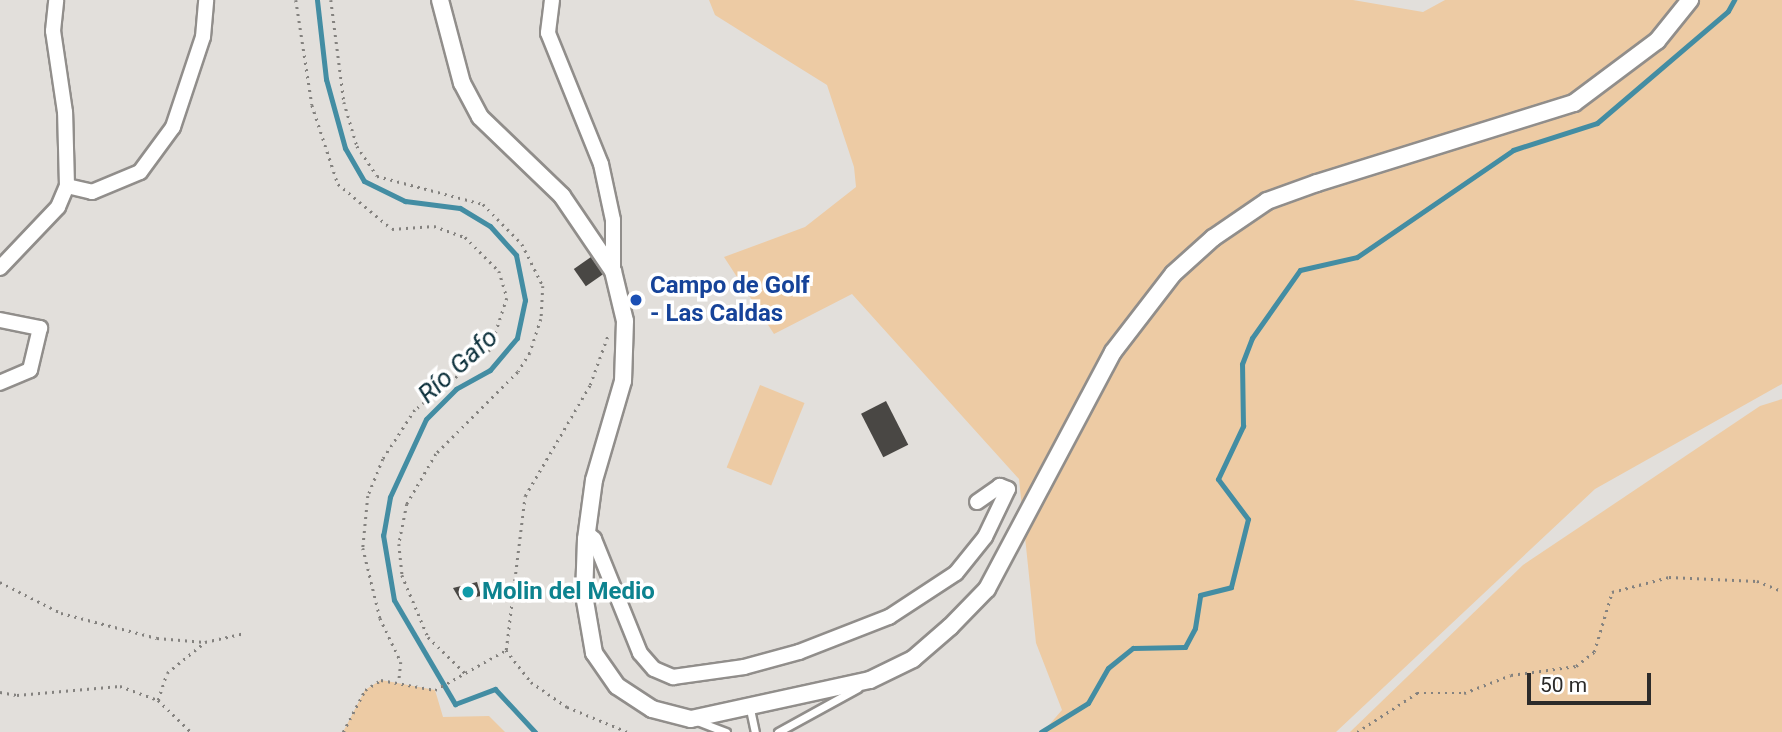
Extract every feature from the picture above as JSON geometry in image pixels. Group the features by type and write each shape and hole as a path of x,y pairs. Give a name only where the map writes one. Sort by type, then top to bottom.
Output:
{"street":[{"path":"0,268 58,207 67,186 65,112 53,31 56,0"},
{"path":"67,186 92,192 140,172 173,127 203,37 206,0"},
{"path":"440,0 462,83 480,117 562,196 613,271"},
{"path":"552,0 548,33 601,164 613,220 613,271 625,321 623,381 594,480 587,533 584,595 594,653 617,687 652,709 691,719 750,709 870,680 913,659 986,589 1113,352 1173,274 1213,238 1267,201 1574,103 1657,41 1690,0"},
{"path":"0,320 40,328 30,370 0,383"},
{"path":"587,533 594,538 640,653 654,669 673,677 744,667 799,652 898,612 956,573 985,537 1008,489 1000,486 977,502"}],"lane":[{"path":"778,732 870,680"},
{"path":"750,709 755,732"},
{"path":"691,719 726,732"}],"path":[{"path":"296,0 312,105 338,184 392,229 434,226 465,237 499,271 507,298 490,350 415,410 383,458 368,495 363,548 380,618 401,662 399,681"},
{"path":"331,0 344,102 357,146 377,176 396,183 429,187 483,204 522,244 543,286 541,319 530,353 518,372 436,454 417,482 404,517 399,544 411,601 428,637 466,673"},
{"path":"612,323 590,385 525,496 506,650 531,682 567,707 628,732"},
{"path":"1357,732 1417,693 1464,693 1534,670 1576,666 1594,652 1612,592 1669,577 1757,581 1782,591"},
{"path":"0,582 61,613 157,638 205,642 245,632"},
{"path":"158,700 167,673 205,642"},
{"path":"343,732 365,691 381,680 399,681 435,690 506,650"},
{"path":"0,692 16,695 120,686 158,700 191,732"}],"shaded area":[{"path":"709,0 1353,0 1423,12 1445,0 1782,0 1782,384 1595,489 1336,732 1043,732 1062,710 1036,643 1019,479 852,294 774,334 724,257 805,227 856,187 854,167 827,85 715,15"},
{"path":"760,385 805,403 771,486 727,468"},
{"path":"1782,399 1782,732 1350,732 1523,565 1760,406"},
{"path":"381,680 435,690 443,717 489,716 505,732 343,732 365,690"}],"building":[{"path":"591,257 603,274 586,286 574,269"},
{"path":"886,401 908,445 883,457 861,414"},
{"name":"Molin del Medio","path":"477,582 481,596 460,600 453,588"}],"waterway":[{"name":"Río Gafo","path":"317,0 326,79 345,148 364,181 405,201 460,208 490,226 516,255 525,300 517,338 490,370 456,389 426,419 390,497 383,535 394,600 455,704 495,689 535,732"},
{"path":"1041,732 1088,703 1108,668 1133,648 1185,647 1195,628 1200,595 1231,587 1248,519 1218,479 1243,426 1242,364 1252,338 1300,270 1357,257 1513,150 1597,123 1728,11 1734,0"}],"place":[{"name":"Campo de Golf - Las Caldas","path":"636,300"},
{"name":"Molin del Medio","path":"468,592"}]}
